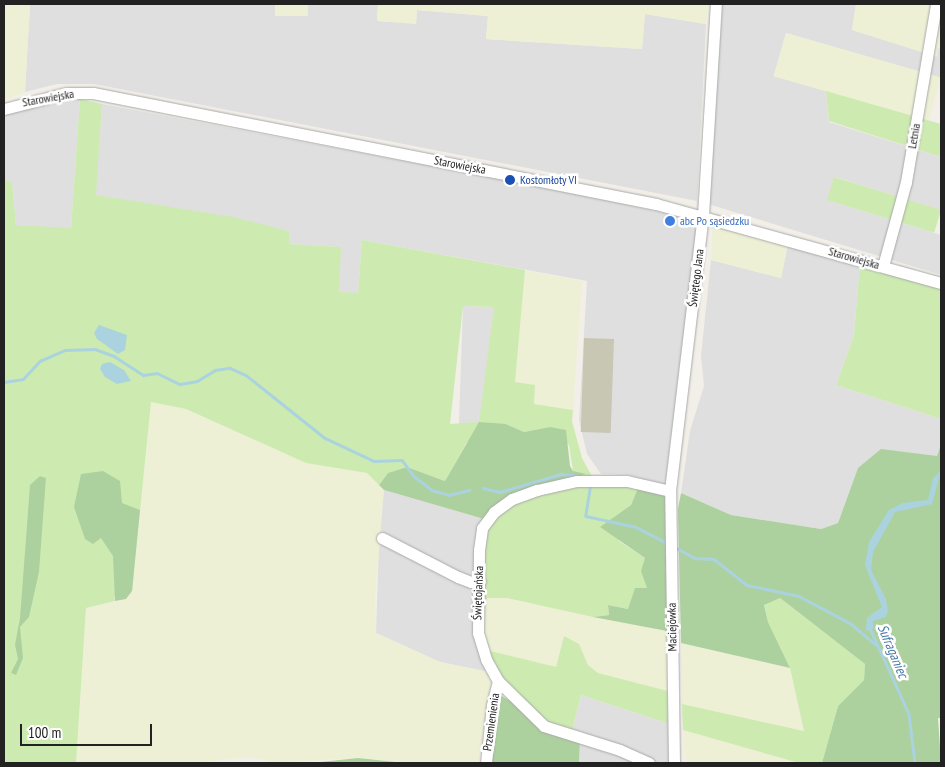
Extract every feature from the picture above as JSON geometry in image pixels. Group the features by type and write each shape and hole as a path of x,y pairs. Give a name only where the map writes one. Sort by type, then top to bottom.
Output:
{"street":[{"name":"Świętego Jana","path":"670,491 703,215 716,4"},
{"name":"Letnia","path":"883,266 906,182 936,4"},
{"name":"Starowiejska","path":"4,109 67,92 93,93 703,215 941,282"},
{"name":"Świętojańska","path":"649,763 620,750 544,726 498,681 486,660 478,633 476,616 480,581 479,550 482,528 494,512 512,500 537,490 591,481 627,481 670,491"},
{"name":"Maciejówka","path":"670,491 674,763"},
{"path":"382,538 458,577 480,581"},
{"name":"Przemienienia","path":"486,763 492,704 498,681"}],"shaded area":[{"path":"4,4 30,4 25,92 4,100"},
{"path":"30,4 275,4 275,16 307,16 308,4 378,4 377,21 416,23 417,10 488,16 486,39 642,49 645,14 706,24 697,201 94,84 57,84 25,92"},
{"path":"275,4 308,4 308,16 275,16"},
{"path":"378,4 708,4 706,24 645,14 642,49 486,39 488,16 417,10 416,24 377,21"},
{"path":"721,4 856,4 852,30 937,56 938,48 941,49 941,78 786,33 774,76 826,91 829,122 941,157 941,210 835,177 831,201 941,235 941,275 708,204"},
{"path":"856,4 941,4 941,49 938,48 937,57 852,30"},
{"path":"786,33 941,77 928,121 774,76"},
{"path":"80,99 71,229 16,225 12,183 4,180 4,115 33,105"},
{"path":"102,104 552,189 698,220 665,485 628,475 601,474 587,454 579,420 587,281 362,240 358,294 338,292 340,247 289,244 289,231 95,195"},
{"path":"713,222 788,244 781,278 711,260"},
{"path":"788,244 860,264 854,335 836,385 941,419 941,444 937,456 858,468 838,523 821,529 731,515 681,493 690,431 704,386 701,356 711,260 781,278"},
{"path":"525,270 582,281 573,410 534,404 515,382"},
{"path":"463,306 494,307 490,426 459,425"},
{"path":"584,338 614,339 611,433 581,432"},
{"path":"151,402 186,409 306,463 367,473 384,490 375,598 376,633 440,662 489,672 491,684 478,763 405,763 358,758 276,763 249,757 194,763 76,763 86,608 126,599 132,591"},
{"path":"384,490 484,519 489,672 440,662 376,633 380,513"},
{"path":"487,598 507,598 667,631 668,691 598,673 588,665 579,644 564,636 556,668 486,650 480,630"},
{"path":"681,643 790,668 804,731 682,704"},
{"path":"581,695 670,724 670,763 579,763 580,734 572,731"},
{"path":"683,730 780,756 799,763 685,763"}],"green space":[{"path":"826,91 941,124 941,157 829,121"},
{"path":"80,99 102,104 96,195 233,217 289,231 289,244 341,247 339,292 358,293 362,240 525,270 515,382 535,385 534,404 573,410 572,421 582,458 593,478 582,477 573,471 569,445 550,427 524,432 506,424 467,442 445,481 407,467 388,473 379,485 367,473 306,463 186,409 151,402 132,591 114,597 115,601 86,608 76,763 4,763 4,180 12,182 16,225 71,228","holes":["463,306 494,307 479,422 450,424"]},
{"path":"834,177 941,210 934,233 827,200"},
{"path":"860,264 941,287 941,419 836,385 854,335"},
{"path":"479,422 506,424 524,432 550,427 566,430 570,466 573,471 586,474 527,489 484,519 384,490 379,485 388,473 407,467 445,481"},
{"path":"941,444 941,718 938,718 941,763 822,763 838,706 864,680 865,664 780,598 764,605 768,622 790,668 681,643 678,509 681,493 731,515 821,529 838,523 858,468 881,449 937,456"},
{"path":"103,471 120,481 122,503 140,510 132,591 126,599 115,601 113,556 101,538 93,544 85,539 74,507 81,474"},
{"path":"40,476 46,478 39,572 29,617 20,627 23,658 16,675 11,673 18,659 15,645 20,618 30,485"},
{"path":"578,484 625,484 638,488 631,505 614,517 619,541 645,558 647,588 628,609 608,605 609,615 593,617 507,598 487,598 482,616 485,530 497,516 514,503 536,493"},
{"path":"638,488 665,494 667,631 593,617 609,615 608,605 628,609 635,588 647,588 641,571 645,558 600,527 631,505"},
{"path":"780,598 865,664 864,680 838,706 822,763 799,763 683,730 682,704 804,731 790,668 768,622 764,604"},
{"path":"564,636 579,644 588,665 598,673 668,691 670,724 581,695 572,731 548,725 504,683 486,650 556,667"},
{"path":"500,695 580,740 579,763 488,763 496,698"},
{"path":"358,758 405,763 311,763"}],"water":[{"path":"99,325 127,335 125,350 118,354 97,339 94,333"},
{"path":"110,362 124,370 131,381 117,384 105,377 100,369 102,364"},
{"path":"941,471 932,504 895,512 873,552 871,570 886,599 888,611 886,617 873,621 873,629 866,631 867,618 882,607 865,565 869,542 889,510 903,503 928,500 933,478"}],"waterway":[{"path":"4,382 23,379 40,361 65,350 95,349 114,356 143,375 157,373 180,384 197,381 215,370 230,368 246,375 325,438 374,461 402,460 415,477 432,490 449,495 469,490"},
{"path":"483,488 500,492 561,474 581,476"},
{"path":"591,483 586,516 636,527 668,543"},
{"path":"675,547 695,558 714,559 747,585 799,596 850,623 876,645"},
{"name":"Sufraganiec","path":"870,628 909,714 915,763"}],"place":[{"name":"Kostomłoty VI","path":"510,180"},
{"name":"abc Po sąsiedzku","path":"670,221"}]}
